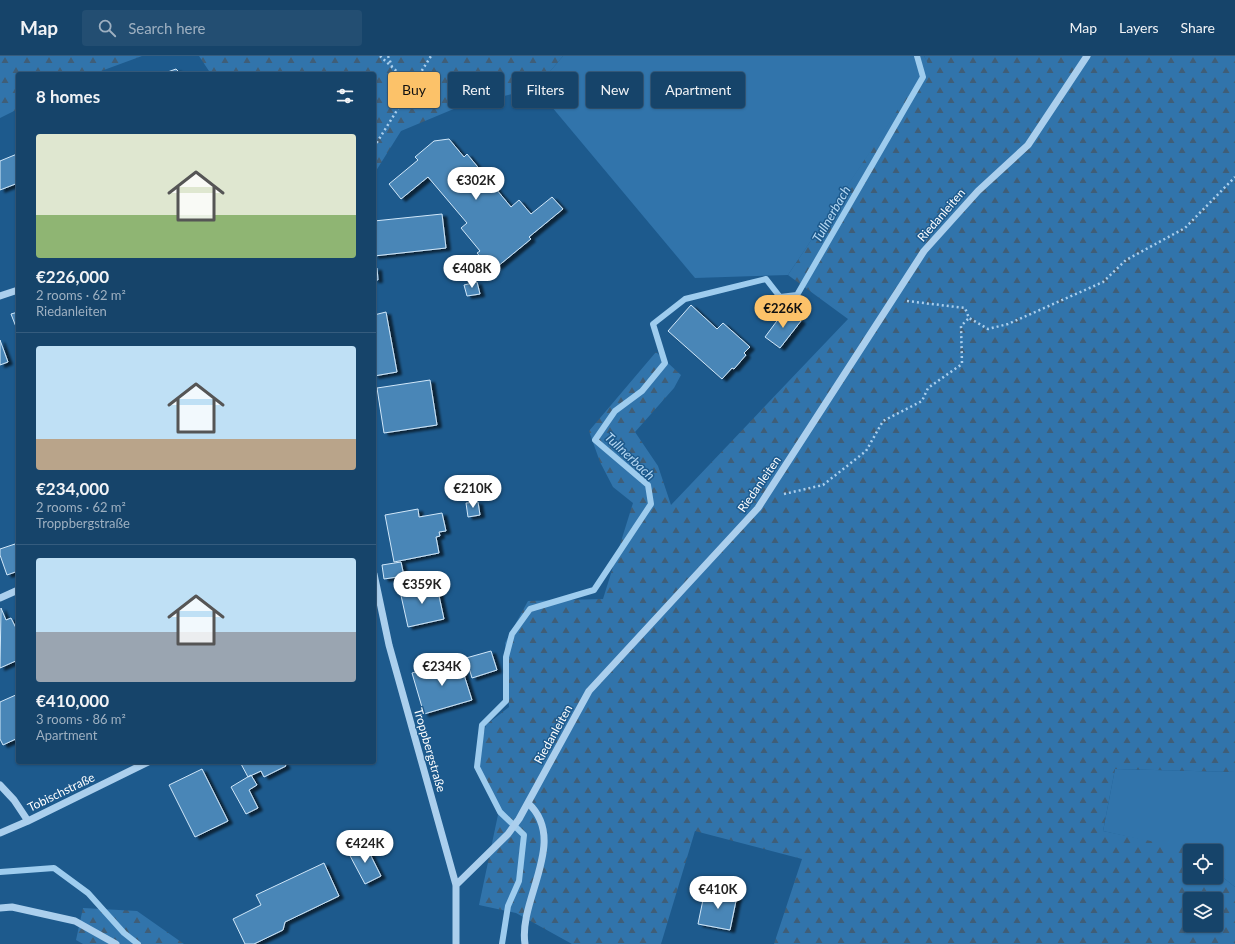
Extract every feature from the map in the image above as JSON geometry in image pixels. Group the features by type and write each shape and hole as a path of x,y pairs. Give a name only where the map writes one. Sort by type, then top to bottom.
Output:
{"street":[{"name":"Riedanleiten","path":"456,885 508,834 519,819 589,691 758,508 894,300 924,251 978,190 1028,145 1087,56"},
{"path":"0,296 16,291"},
{"name":"Troppbergstraße","path":"376,583 389,645 456,885"},
{"path":"0,598 16,591"},
{"name":"Tobischstraße","path":"0,833 144,764"},
{"name":"Tobischstraße","path":"0,785 14,800 28,820"},
{"path":"525,944 527,913 542,866 544,829 537,811 528,803"},
{"path":"456,885 456,944"},
{"path":"0,908 12,908 75,922 116,944"}],"path":[{"path":"380,56 397,72"},
{"path":"388,56 392,66"},
{"path":"421,72 431,56"},
{"path":"376,144 398,108"},
{"path":"894,300 965,308 968,318 988,329 1008,324 1103,282 1126,260 1185,228 1235,177"},
{"path":"764,499 823,485 866,452 883,422 922,401 928,388 962,364 961,326 968,318"}],"green space":[{"path":"0,56 142,56 98,72 16,72 16,110 0,118"},
{"path":"199,56 563,56 550,72 512,72 512,94 504,96 504,72 448,72 448,108 456,108 401,131 376,171 376,72 210,72"},
{"path":"563,56 924,56 929,64 788,275 695,278 553,108 578,108 578,72 550,72"},
{"path":"924,56 1235,56 1235,772 1115,769 1103,831 1183,848 1183,884 1223,884 1223,878 1235,887 1235,944 774,944 802,859 695,831 661,944 572,944 516,913 479,905 499,810 476,764 486,725 509,707 505,643 528,601 603,599 633,503 613,487 600,462 589,431 656,352 681,375 674,388 635,432 658,466 671,505 848,319 788,275 928,64"},
{"path":"1115,769 1235,772 1235,887 1223,878 1223,844 1183,844 1183,849 1103,831"},
{"path":"83,908 137,911 184,944 83,944 76,940"}],"building":[{"path":"176,69 179,72 168,72"},
{"path":"449,139 464,157 467,154 511,207 519,200 531,214 552,197 563,209 529,237 531,239 497,267 491,259 486,263 477,253 480,251 461,228 467,223 428,177 401,199 389,184 418,160 415,157 434,141"},
{"path":"16,154 16,184 0,190 0,161"},
{"path":"442,214 446,248 376,256 376,221"},
{"path":"376,268 377,268 378,280 376,280"},
{"path":"477,282 480,294 467,296 464,285"},
{"path":"691,305 717,329 723,323 750,347 744,353 746,355 734,369 732,368 722,379 668,331"},
{"path":"785,310 801,321 780,348 765,337"},
{"path":"386,312 397,372 376,376 376,314"},
{"path":"16,313 16,327 11,314"},
{"path":"0,340 8,362 0,365"},
{"path":"430,380 437,425 384,433 377,388"},
{"path":"478,502 480,515 468,517 466,503"},
{"path":"418,509 419,517 442,513 446,531 439,532 440,536 436,537 439,553 394,562 385,515"},
{"path":"15,544 16,572 7,575 0,555 0,549"},
{"path":"401,562 404,576 384,579 382,565"},
{"path":"436,582 444,619 408,627 400,591"},
{"path":"1,608 6,620 11,618 16,628 16,661 0,668"},
{"path":"491,651 497,670 472,678 466,658"},
{"path":"459,659 472,700 424,714 412,673"},
{"path":"16,695 16,739 3,745 0,739 0,702"},
{"path":"241,764 284,764 286,766 264,777 261,771 248,777"},
{"path":"202,769 228,821 195,837 169,785"},
{"path":"251,775 257,785 249,790 258,808 246,814 231,787"},
{"path":"365,844 381,876 365,884 348,852"},
{"path":"324,863 339,896 285,922 283,930 254,944 245,944 233,919 261,905 256,895"},
{"path":"705,890 737,896 730,930 698,924"}],"waterway":[{"name":"Tullnerbach","path":"502,944 508,906 519,881 524,835 500,812 477,767 482,725 506,701 506,657 512,634 530,609 594,590 651,504 648,485 595,440 615,411 642,391 665,363 653,324 685,299 766,279 780,297 797,295 923,77 917,56"},
{"path":"0,872 54,868 88,893 124,933 138,944"}]}
